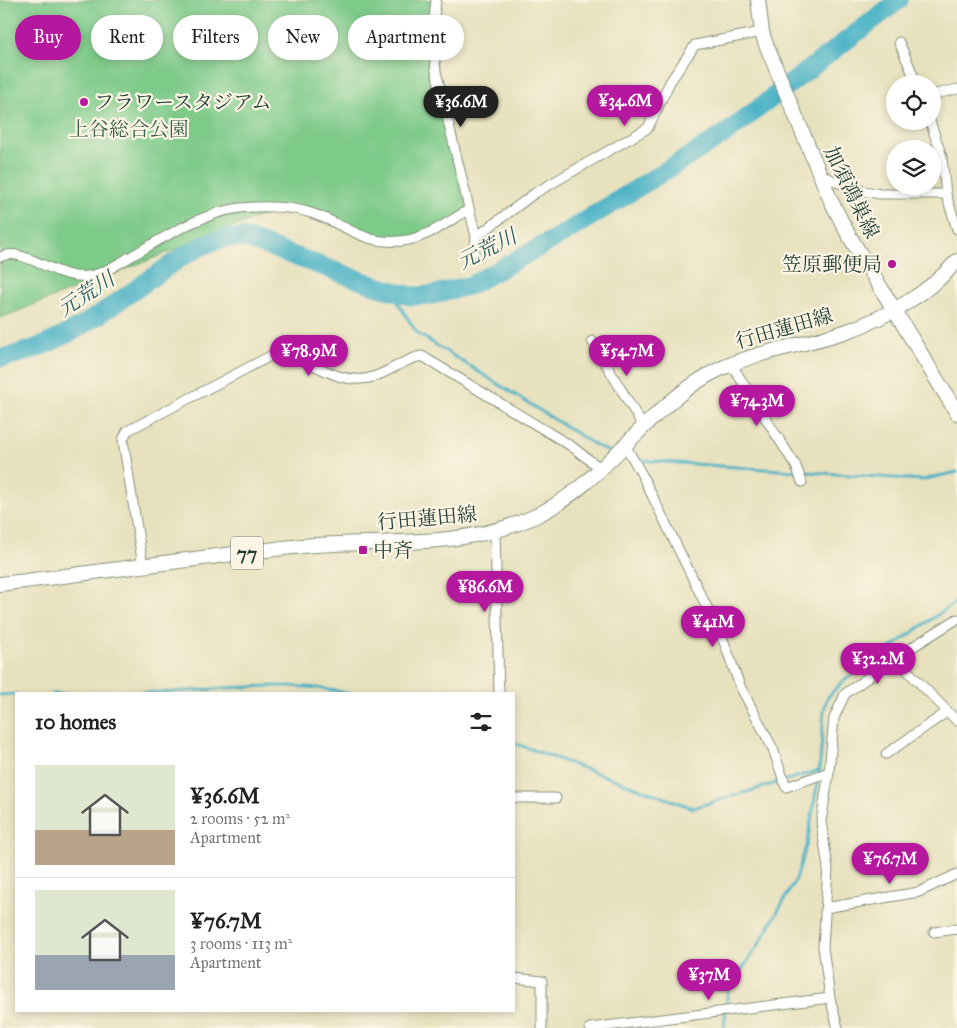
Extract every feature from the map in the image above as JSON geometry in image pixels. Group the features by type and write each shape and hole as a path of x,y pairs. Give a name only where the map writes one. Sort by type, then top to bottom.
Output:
{"main road":[{"name":"加須鴻巣線","path":"758,0 762,32 818,174 848,234 957,413"},
{"name":"行田蓮田線","path":"0,584 304,546 460,539 495,532 531,518 572,494 680,392 731,364 846,331 894,310 929,288 957,261"}],"street":[{"path":"436,0 432,35 436,71 476,237 474,252"},
{"path":"476,237 535,193 648,128 670,82 695,45 762,32"},
{"path":"899,42 913,75"},
{"path":"941,93 957,89"},
{"path":"933,130 942,158 946,194 957,229"},
{"path":"818,174 852,189 880,194 946,194"},
{"path":"0,256 21,254 53,271 72,277 90,276 114,267 199,220 238,208 282,208 311,213 359,236 381,240 408,240 440,227 468,210"},
{"path":"592,341 643,426"},
{"path":"143,566 123,440 127,431 278,352 289,354 319,368 350,378 368,379 413,358 422,356 571,446 600,468"},
{"path":"731,364 796,466 802,482"},
{"path":"625,445 642,473 724,642 740,686 773,749 786,787 829,772"},
{"path":"495,532 499,692"},
{"path":"838,1028 830,998 823,947 828,868 821,822 829,772 834,718 845,694 895,658 957,619"},
{"path":"895,658 957,721"},
{"path":"886,754 947,712"},
{"path":"515,798 556,798"},
{"path":"826,908 919,892 957,874"},
{"path":"934,932 957,929"},
{"path":"515,978 542,982 542,1028"},
{"path":"590,1028 830,998"}],"green space":[{"name":"上谷総合公園","path":"0,0 436,0 436,15 348,15 348,60 436,60 436,71 468,210 408,240 381,241 282,208 0,318"}],"waterway":[{"name":"元荒川","path":"0,358 42,346 62,337 186,255 204,245 223,239 245,238 376,286 411,296 432,295 471,285 563,234 725,134 899,0"},
{"path":"390,290 417,333 595,445 612,453"},
{"path":"637,460 922,480 957,472"},
{"path":"724,1028 728,990 761,941 796,879 807,843 819,775 824,710 827,698 841,683 957,601"},
{"path":"168,692 260,686 306,687 342,692"},
{"path":"0,695 15,694"},
{"path":"515,743 693,808 820,770"}],"place":[{"name":"フラワースタジアム","path":"84,102"},
{"name":"笠原郵便局","path":"892,264"},
{"name":"中斉","path":"363,550"}]}
